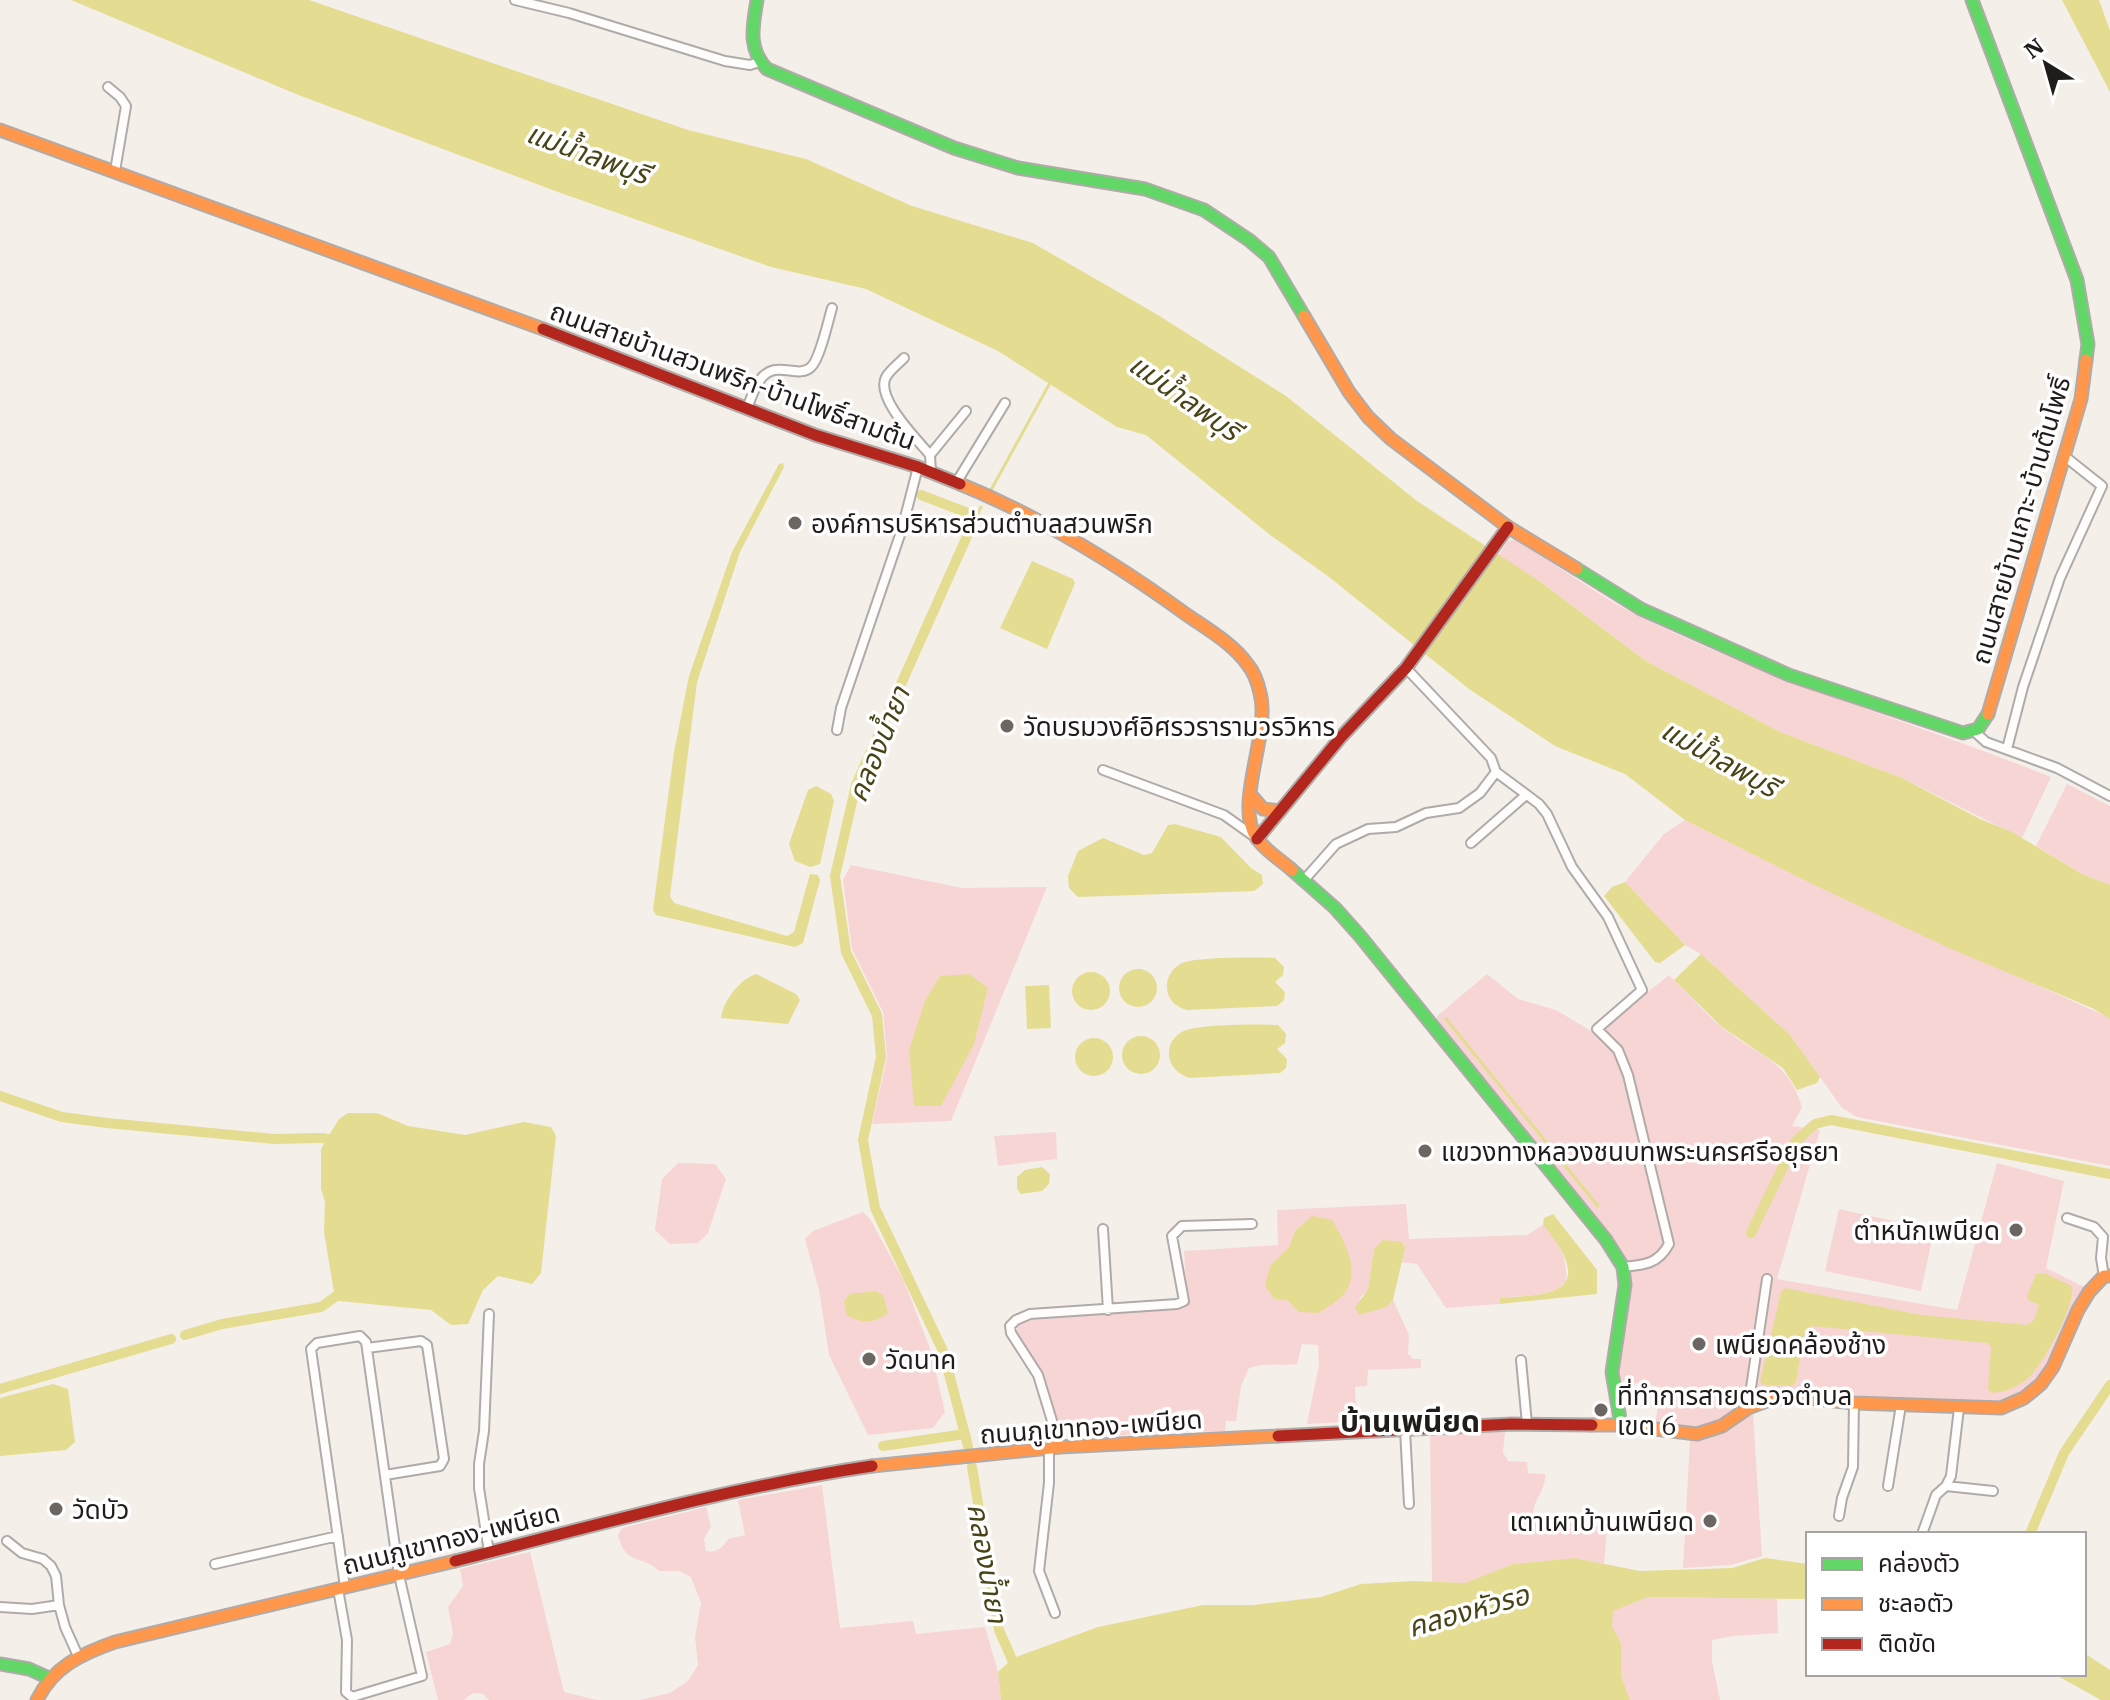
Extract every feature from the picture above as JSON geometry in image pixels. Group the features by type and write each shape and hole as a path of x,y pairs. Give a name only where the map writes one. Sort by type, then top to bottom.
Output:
{"street":[{"path":"515,0 569,13 725,61 750,65 759,62"},
{"path":"757,0 750,40 752,52 767,69 954,148 1018,168 1145,189 1178,199 1217,218 1269,257 1349,392 1368,417 1391,439 1508,527 1641,609 1789,675 1963,733 1975,732 1986,742 2057,768 2110,796"},
{"name":"ถนนสายบ้านเกาะ-บ้านต้นโพธิ์","path":"1972,0 2077,280 2088,344 2081,399 1987,716 1975,732"},
{"path":"108,87 126,106 115,171"},
{"name":"ถนนสายบ้านสวนพริก-บ้านโพธิ์สามต้น","path":"0,130 543,329 815,435 931,472 997,499 1094,552 1230,645 1250,667 1261,695 1262,716 1250,794 1251,826 1257,839"},
{"path":"747,408 758,382 765,374 776,369 805,371 814,365 832,308"},
{"path":"904,358 886,377 886,397 930,455 931,472"},
{"path":"956,483 1005,403"},
{"path":"930,455 966,411"},
{"path":"2007,749 2023,687 2060,578 2102,486 2063,455"},
{"path":"837,730 841,708 902,529 918,467"},
{"path":"1257,839 1341,737 1409,665 1508,527"},
{"path":"1409,665 1491,758 1496,772 1539,804 1547,814 1572,867 1608,917 1642,990 1597,1029 1618,1050 1628,1075 1669,1244 1662,1256 1648,1265 1623,1267"},
{"path":"1103,770 1224,815 1305,879 1360,936 1606,1240 1623,1267 1625,1285 1612,1372 1621,1425"},
{"path":"1305,879 1336,844 1368,829 1396,827 1426,813 1459,808 1480,793 1496,772"},
{"path":"1250,794 1263,809 1280,811"},
{"path":"1471,843 1526,795"},
{"path":"2067,1218 2094,1227 2103,1237 2101,1258 2107,1276"},
{"path":"1055,1613 1039,1571 1055,1448 1038,1375 1011,1333 1010,1326 1030,1314 1177,1304 1184,1301 1172,1236 1177,1229 1182,1226 1252,1224"},
{"path":"1103,1229 1108,1310"},
{"name":"ถนนภูเขาทอง-เพนียด","path":"37,1700 49,1678 78,1656 128,1638 792,1478 894,1463 1055,1448 1527,1424 1621,1425 1697,1434 1722,1426 1748,1408 1772,1399 1797,1397 1854,1403 2001,1408 2021,1401 2038,1389 2055,1363 2089,1288 2107,1276"},
{"path":"1748,1408 1767,1279"},
{"path":"489,1314 479,1488 489,1552"},
{"path":"360,1336 364,1338 385,1475 399,1575 422,1676 352,1697 346,1692 347,1640 338,1536 311,1349 317,1343 360,1336"},
{"path":"367,1348 421,1341 427,1345 444,1459 440,1466 385,1475"},
{"path":"1521,1360 1527,1424"},
{"path":"1839,1516 1853,1467 1854,1403"},
{"path":"1888,1486 1901,1405"},
{"path":"1923,1532 1936,1495 1951,1476 1959,1408"},
{"path":"1405,1430 1409,1504"},
{"path":"1946,1486 1993,1491"},
{"path":"215,1564 338,1536"},
{"path":"7,1541 22,1553 43,1559 51,1566 56,1576 59,1605 78,1656"},
{"path":"0,1607 32,1609 59,1605"},
{"path":"0,1664 29,1669 49,1678"}],"shaded area":[{"path":"1515,539 1607,599 1689,640 2051,777 2022,838 1902,778 1780,732 1646,661 1542,583 1498,556 1508,541"},
{"path":"2067,784 2110,806 2110,885 2082,874 2036,846"},
{"path":"1685,820 1808,882 2110,1018 2110,1166 1857,1117 1842,1108 1790,1035 1701,954 1685,945 1625,882 1664,834"},
{"path":"851,865 962,888 1047,887 951,1121 872,1124 887,1058 883,1012 852,949 843,880"},
{"path":"1487,974 1518,999 1556,1010 1596,1034 1669,975 1724,1029 1771,1060 1789,1078 1802,1107 1792,1126 1820,1130 1777,1279 1957,1310 1997,1163 2064,1181 2046,1268 2084,1287 2052,1361 2037,1383 2021,1396 2003,1402 1798,1393 1756,1399 1721,1421 1697,1430 1655,1425 1661,1387 1621,1381 1619,1360 1631,1287 1629,1270 1619,1248 1437,1021 1437,1016"},
{"path":"1056,1132 1057,1159 998,1166 994,1136"},
{"path":"678,1163 715,1164 726,1179 708,1233 698,1243 670,1244 655,1230 662,1179"},
{"path":"1406,1204 1409,1239 1527,1235 1543,1225 1561,1250 1566,1281 1545,1293 1500,1298 1499,1304 1446,1308 1417,1264 1401,1262 1404,1248 1374,1249 1368,1289 1359,1299 1385,1307 1393,1300 1409,1335 1408,1354 1413,1359 1421,1359 1421,1368 1368,1370 1367,1386 1355,1387 1357,1421 1307,1424 1319,1365 1318,1345 1302,1344 1297,1364 1249,1368 1241,1386 1236,1421 1226,1421 1225,1431 1201,1432 1199,1409 1177,1411 1177,1432 1097,1437 1097,1426 1059,1427 1041,1373 1017,1333 1021,1321 1147,1311 1187,1303 1184,1251 1278,1245 1277,1210","holes":["1295,1231 1300,1312 1287,1300 1270,1267 1289,1247"]},
{"path":"1839,1209 1934,1230 1921,1291 1825,1271"},
{"path":"863,1212 870,1219 904,1281 931,1351 945,1412 933,1428 868,1435 829,1355 819,1290 805,1239 813,1231"},
{"path":"1753,1413 1762,1556 1731,1565 1683,1568 1690,1440 1708,1438"},
{"path":"1480,1430 1505,1432 1503,1452 1508,1461 1527,1462 1528,1473 1545,1474 1533,1517 1580,1519 1607,1530 1604,1564 1574,1558 1513,1564 1465,1583 1432,1582 1430,1434"},
{"path":"822,1485 840,1628 913,1621 916,1634 985,1627 998,1672 1001,1700 640,1700 670,1693 688,1681 698,1665 695,1637 701,1603 691,1577 679,1571 659,1571 629,1556 618,1535 622,1528 706,1507 711,1526 704,1539 706,1551 714,1551 728,1539 745,1535 738,1500"},
{"path":"530,1552 564,1692 597,1700 489,1700 483,1694 473,1693 464,1700 438,1700 426,1652 450,1644 453,1633 448,1607 463,1586 460,1569"},
{"path":"1648,1597 1777,1599 1778,1633 1712,1640 1712,1661 1720,1700 1630,1700 1621,1675 1621,1643 1612,1626 1612,1611"}],"water":[{"name":"แม่น้ำลพบุรี","path":"71,0 309,0 688,130 806,159 912,206 1033,243 1158,315 1286,396 1417,501 1542,583 1646,661 1780,732 1902,778 1980,819 2012,832 2082,874 2110,885 2110,1019 2092,1008 1949,948 1808,882 1685,820 1625,774 1555,746 1469,689 1146,435 1117,427 998,351 866,289 771,267 558,192 301,96"},
{"path":"2062,0 2099,0 2110,31 2110,92"},
{"path":"783,463 784,467 740,552 697,682 670,896 674,903 787,936 794,932 810,874 818,875 820,880 803,943 795,947 656,915 653,910 674,752 689,676 732,552 779,464"},
{"path":"1032,561 1073,579 1075,583 1047,649 1000,628"},
{"path":"816,786 831,794 834,801 820,864 810,867 795,861 789,844 808,790"},
{"path":"1175,824 1221,837 1262,875 1263,884 1254,891 1078,897 1069,888 1068,876 1078,851 1103,838 1144,855 1152,853 1168,825"},
{"path":"1625,882 1685,945 1660,963 1655,962 1604,896 1612,887"},
{"path":"1701,954 1790,1035 1820,1077 1817,1083 1797,1090 1783,1068 1722,1027 1674,980"},
{"path":"1275,958 1284,967 1283,975 1275,982 1285,992 1284,1000 1277,1006 1187,1010 1179,1007 1169,996 1169,977 1182,963"},
{"path":"1138,969 1152,974 1157,988 1152,1002 1138,1007 1124,1002 1119,988 1124,974"},
{"path":"1091,972 1105,977 1110,991 1105,1005 1091,1010 1077,1005 1072,991 1077,977"},
{"path":"756,974 796,994 800,1000 788,1024 721,1018 733,992"},
{"path":"969,974 988,988 974,1044 941,1106 914,1106 909,1050 925,1001 940,976"},
{"path":"1049,985 1051,1028 1027,1029 1025,986"},
{"path":"1278,1025 1286,1034 1285,1043 1277,1049 1287,1059 1286,1068 1280,1073 1189,1078 1176,1070 1170,1060 1171,1044 1184,1031 1216,1026"},
{"path":"1141,1036 1155,1041 1160,1055 1155,1069 1141,1074 1127,1069 1122,1055 1127,1041"},
{"path":"1094,1038 1108,1043 1113,1057 1108,1071 1094,1076 1080,1071 1075,1057 1080,1043"},
{"path":"348,1113 377,1113 408,1126 465,1135 524,1122 551,1127 556,1136 541,1273 532,1284 498,1276 483,1290 468,1324 451,1325 431,1310 339,1301 334,1292 324,1232 321,1149 339,1119"},
{"path":"1042,1167 1050,1174 1049,1184 1042,1191 1021,1194 1017,1189 1017,1177 1025,1170"},
{"path":"1553,1214 1597,1270 1597,1294 1499,1304 1500,1298 1544,1294 1565,1283 1568,1267 1565,1257 1543,1225 1544,1218"},
{"path":"1312,1216 1332,1220 1346,1246 1351,1265 1350,1284 1345,1293 1319,1313 1299,1312 1287,1300 1274,1299 1265,1286 1270,1266 1289,1247 1295,1231"},
{"path":"1383,1240 1402,1242 1405,1248 1393,1300 1386,1307 1359,1315 1355,1308 1368,1289 1374,1249"},
{"path":"2044,1273 2072,1286 2069,1307 2033,1373 2010,1389 1992,1393 1988,1389 1991,1347 1987,1343 1812,1326 1805,1330 1796,1382 1792,1386 1764,1385 1760,1382 1781,1292 1785,1288 1921,1315 2027,1325 2034,1320 2039,1305 2028,1300 2027,1296 2036,1274"},
{"path":"876,1291 883,1295 888,1313 867,1321 856,1320 846,1314 844,1301 850,1294"},
{"path":"53,1384 68,1389 75,1442 66,1450 0,1456 0,1398"},
{"name":"คลองหัวรอ","path":"1574,1558 1640,1571 1732,1568 1765,1558 1806,1564 1806,1599 1648,1597 1613,1611 1612,1626 1621,1643 1621,1675 1630,1700 1001,1700 998,1672 1013,1658 1098,1627 1203,1605 1254,1605 1321,1597 1361,1584 1413,1581 1465,1583 1513,1564"},
{"path":"2086,1654 2110,1670 2110,1700 2101,1700 2058,1676 2086,1676"}],"waterway":[{"name":"คลองน้ำยา","path":"991,490 1051,381"},
{"name":"คลองน้ำยา","path":"921,495 976,516 856,785 835,876 846,952 877,1015 881,1057 863,1140 875,1208 943,1351 968,1446"},
{"name":"คลองน้ำยา","path":"976,516 981,507"},
{"path":"1446,1019 1598,1206"},
{"path":"0,1096 62,1117 107,1123 275,1139 318,1138"},
{"path":"1751,1233 1795,1142 1815,1124 1831,1120 2110,1174"},
{"path":"322,1138 341,1142"},
{"path":"185,1335 222,1324 321,1307 346,1289"},
{"path":"0,1389 171,1339"},
{"path":"2031,1532 2064,1453 2110,1385"},
{"path":"883,1446 965,1434"},
{"name":"คลองน้ำยา","path":"972,1467 999,1630 1017,1671"}],"traffic: fast":[{"path":"757,0 754,45 767,69 954,148 1018,168 1145,189 1204,210 1269,257 1304,316"},
{"path":"1972,0 2077,280 2088,344 2086,360"},
{"path":"1577,569 1641,609 1789,675 1963,733 1978,729 1988,714"},
{"path":"1292,870 1335,908 1360,936 1606,1240 1623,1267 1625,1285 1612,1372 1621,1425"},
{"path":"0,1664 29,1669 49,1678"}],"traffic: slow":[{"path":"0,130 543,329"},
{"path":"1304,316 1349,392 1368,417 1391,439 1508,527 1577,569"},
{"path":"1988,714 2081,399 2086,360"},
{"path":"960,484 1020,511 1106,560 1212,632 1242,657 1256,678 1262,709 1250,787 1250,823 1259,842 1292,870"},
{"path":"1250,794 1263,809 1280,811"},
{"path":"1592,1425 1621,1425 1697,1434 1722,1426 1748,1408 1772,1399 1797,1397 1854,1403 2001,1408 2024,1398 2041,1384 2053,1367 2089,1292 2104,1276 2110,1276"},
{"path":"872,1466 1060,1447 1278,1436"},
{"path":"37,1700 51,1679 69,1663 115,1642 455,1561"}],"traffic: jam":[{"path":"543,329 815,435 918,467 960,484"},
{"path":"1257,839 1341,737 1406,668 1508,527"},
{"path":"1278,1436 1512,1424 1592,1425"},
{"path":"455,1561 714,1496 872,1466"}],"place":[{"name":"องค์การบริหารส่วนตำบลสวนพริก","path":"795,523"},
{"name":"วัดบรมวงศ์อิศรวรารามวรวิหาร","path":"1007,726"},
{"name":"แขวงทางหลวงชนบทพระนครศรีอยุธยา","path":"1425,1151"},
{"name":"ตำหนักเพนียด","path":"2016,1230"},
{"name":"เพนียดคล้องช้าง","path":"1699,1344"},
{"name":"วัดนาค","path":"869,1359"},
{"name":"ที่ทำการสายตรวจตำบล เขต 6","path":"1601,1410"},
{"name":"วัดบัว","path":"56,1509"},
{"name":"เตาเผาบ้านเพนียด","path":"1710,1521"}],"district":[{"name":"บ้านเพนียด","path":"1410,1420"}]}
